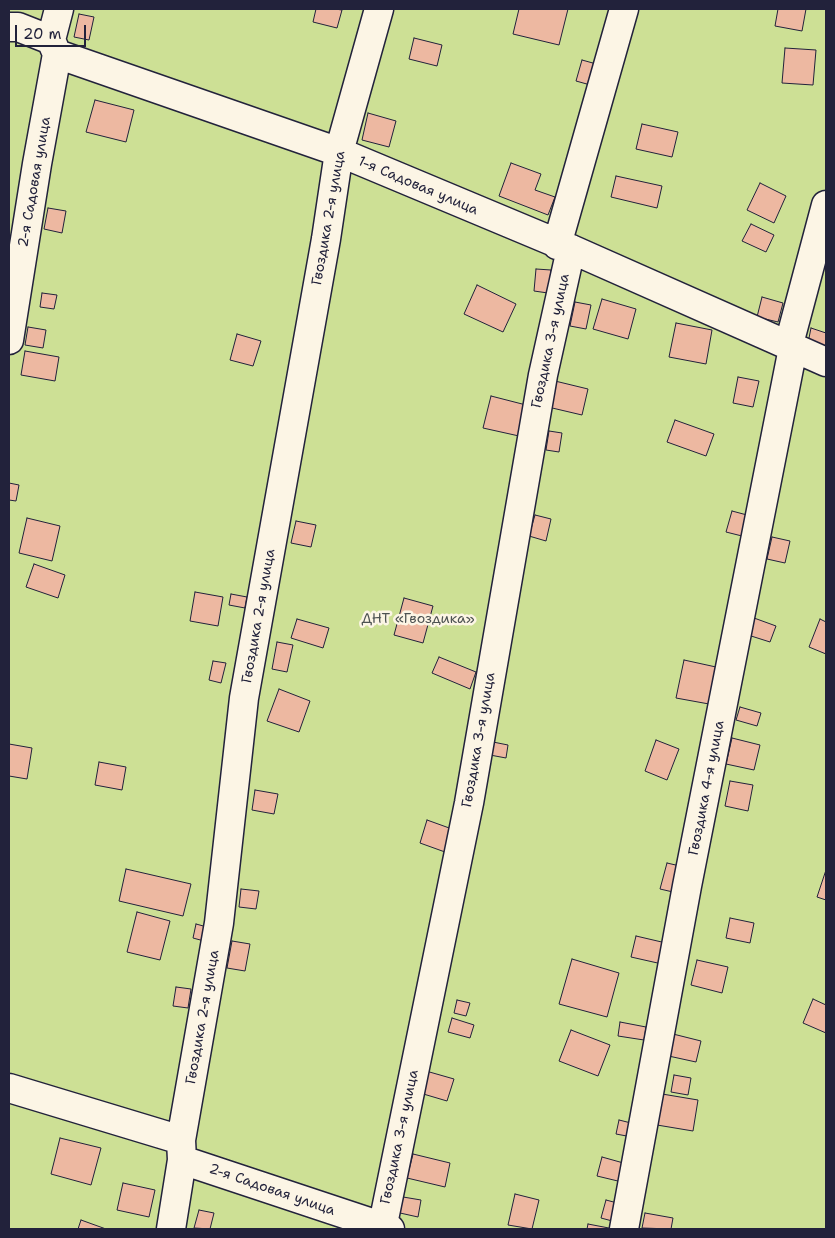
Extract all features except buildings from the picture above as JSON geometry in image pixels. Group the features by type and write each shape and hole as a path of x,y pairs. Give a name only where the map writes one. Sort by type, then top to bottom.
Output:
{"street":[{"name":"2-я Садовая улица","path":"9,340 59,9"},
{"name":"Гвоздика 2-я улица","path":"171,1229 219,923 244,698 326,239 339,152 379,9"},
{"name":"Гвоздика 3-я улица","path":"385,1228 468,803 564,247 624,9"},
{"name":"1-я Садовая улица","path":"9,27 18,27 54,47 339,152 564,247 826,362"},
{"name":"Гвоздика 4-я улица","path":"624,1229 791,346 826,206"},
{"name":"2-я Садовая улица","path":"9,1088 182,1150 385,1228"}],"green space":[{"name":"ДНТ «Гвоздика»","path":"9,9 826,9 826,1229 9,1229"}]}
